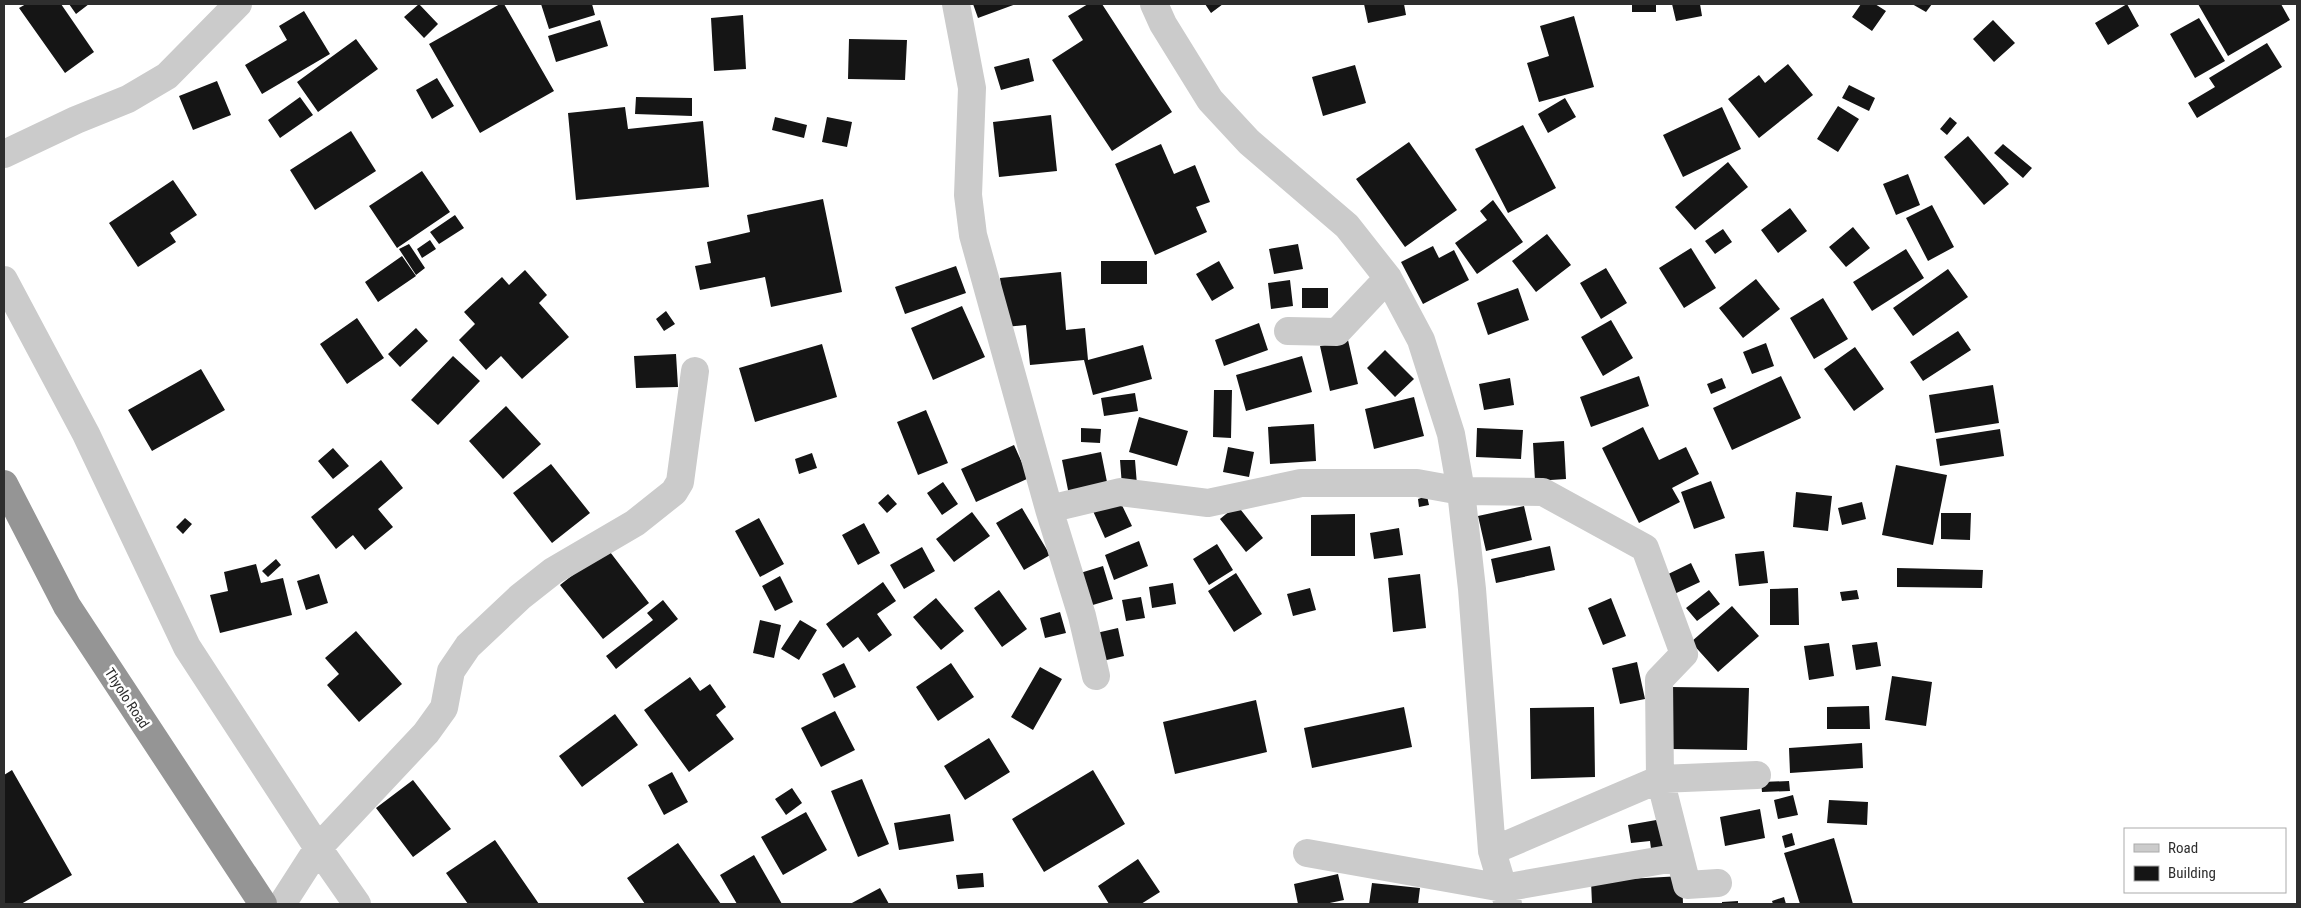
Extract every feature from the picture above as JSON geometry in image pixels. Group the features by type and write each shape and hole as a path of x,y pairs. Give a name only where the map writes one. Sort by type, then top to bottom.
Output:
{"highway":[{"name":"Thyolo Road","path":"4,484 67,606 263,904"}],"street":[{"path":"4,154 76,120 128,99 167,76 238,4"},
{"path":"956,4 972,88 968,195 973,235 1049,509 1082,616 1096,676"},
{"path":"1154,4 1163,24 1210,100 1249,142 1347,226 1388,278 1421,340 1452,434 1461,491 1472,589 1492,851 1506,896"},
{"path":"1288,331 1337,332 1388,278"},
{"path":"4,280 86,434 187,647 318,848 358,904"},
{"path":"282,904 318,848 426,733 444,708 450,688 451,671 468,646 520,598 553,571 635,523 674,492 680,482 695,371"},
{"path":"1049,509 1120,492 1208,504 1301,484 1417,483 1461,491 1543,492 1645,548 1684,654 1660,680 1660,779 1687,885 1718,883"},
{"path":"1492,851 1660,779 1756,775"},
{"path":"1307,852 1506,896 1680,858"}],"building":[{"path":"26,4 61,4 94,52 65,73 19,8"},
{"path":"69,4 89,4 76,14"},
{"path":"419,4 438,24 424,38 404,17"},
{"path":"500,4 504,4 554,91 480,133 429,44"},
{"path":"541,4 592,4 595,15 549,29"},
{"path":"973,4 1016,4 978,18"},
{"path":"1088,4 1102,4 1172,112 1112,151 1052,60 1083,40 1068,16"},
{"path":"1205,4 1223,4 1211,13"},
{"path":"1364,4 1404,4 1406,15 1368,23"},
{"path":"1632,4 1656,4 1656,12 1632,12"},
{"path":"1672,4 1700,4 1702,16 1676,21"},
{"path":"1861,4 1875,4 1886,11 1872,31 1852,17"},
{"path":"1912,4 1932,4 1926,12"},
{"path":"2127,4 2139,26 2108,45 2095,23"},
{"path":"2198,4 2281,4 2290,20 2228,56"},
{"path":"304,11 330,54 262,94 245,65 287,40 279,26"},
{"path":"743,15 746,69 714,71 711,18"},
{"path":"1574,16 1594,87 1539,102 1527,63 1549,56 1540,26"},
{"path":"2199,18 2225,61 2195,78 2170,34"},
{"path":"600,20 608,46 556,62 548,36"},
{"path":"1993,20 2015,43 1994,62 1973,39"},
{"path":"356,39 378,69 318,112 297,82"},
{"path":"849,39 907,40 905,80 848,79"},
{"path":"2267,43 2282,67 2197,118 2188,103 2215,87 2209,78"},
{"path":"1029,58 1034,81 1001,90 994,67"},
{"path":"1788,64 1813,95 1759,138 1728,99 1759,75 1765,83"},
{"path":"1355,65 1366,103 1323,116 1312,77"},
{"path":"437,78 454,106 432,119 416,90"},
{"path":"217,81 231,115 193,130 179,96"},
{"path":"1849,85 1875,98 1869,111 1842,98"},
{"path":"300,97 313,115 280,138 268,120"},
{"path":"636,97 692,98 692,116 635,114"},
{"path":"1565,98 1576,117 1548,133 1538,114"},
{"path":"1838,106 1859,119 1838,152 1817,139"},
{"path":"625,107 628,129 703,121 709,187 576,200 568,113"},
{"path":"1722,107 1741,149 1683,177 1663,135"},
{"path":"1051,115 1057,171 999,177 993,122"},
{"path":"775,117 807,125 804,138 772,130"},
{"path":"827,117 852,122 847,147 822,142"},
{"path":"1950,117 1957,123 1947,135 1940,129"},
{"path":"1523,125 1556,188 1508,213 1475,149"},
{"path":"351,131 376,171 315,210 290,170"},
{"path":"1968,136 2009,184 1984,205 1944,157"},
{"path":"1409,142 1457,210 1405,247 1356,179"},
{"path":"1161,144 1174,174 1195,165 1210,202 1196,207 1207,232 1155,255 1115,164"},
{"path":"2003,144 2032,168 2023,178 1994,153"},
{"path":"1728,162 1748,187 1695,230 1675,207"},
{"path":"422,171 450,212 397,248 369,206"},
{"path":"1908,174 1920,205 1896,215 1883,184"},
{"path":"173,180 197,215 170,233 176,242 138,267 109,223"},
{"path":"823,199 842,292 771,307 765,277 700,290 695,266 711,263 707,242 750,232 747,215"},
{"path":"1493,200 1523,242 1477,274 1455,243 1487,220 1480,211"},
{"path":"1932,205 1954,247 1928,261 1906,218"},
{"path":"1790,208 1807,231 1778,253 1761,230"},
{"path":"455,215 464,228 439,244 430,232"},
{"path":"1853,227 1870,248 1846,267 1829,247"},
{"path":"1723,229 1732,242 1715,254 1705,241"},
{"path":"1547,234 1571,265 1536,292 1512,261"},
{"path":"430,240 436,249 422,258 417,249"},
{"path":"409,244 425,268 416,275 399,249"},
{"path":"1298,244 1303,269 1274,274 1269,249"},
{"path":"1433,246 1439,258 1454,250 1469,280 1423,304 1401,262"},
{"path":"1691,248 1716,288 1684,308 1659,268"},
{"path":"1906,249 1924,278 1872,311 1853,282"},
{"path":"402,256 416,276 378,302 365,282"},
{"path":"1101,261 1147,261 1147,284 1101,284"},
{"path":"1219,261 1234,288 1212,301 1196,274"},
{"path":"956,266 966,293 905,314 895,287"},
{"path":"1606,268 1627,303 1601,319 1580,283"},
{"path":"1948,269 1968,297 1913,336 1893,308"},
{"path":"525,270 547,295 539,303 569,337 522,379 501,356 486,370 459,340 475,324 464,312 502,277 509,285"},
{"path":"1061,272 1066,330 1085,328 1088,360 1143,345 1152,379 1093,395 1084,360 1030,365 1026,325 1005,327 1000,278"},
{"path":"1756,279 1780,309 1743,338 1719,308"},
{"path":"1290,280 1293,306 1271,309 1268,283"},
{"path":"1302,288 1328,288 1328,308 1302,308"},
{"path":"1518,288 1529,320 1488,335 1477,303"},
{"path":"1823,298 1848,339 1814,359 1790,318"},
{"path":"962,306 985,357 933,380 911,328"},
{"path":"666,311 675,324 664,331 656,319"},
{"path":"357,318 384,358 347,384 320,344"},
{"path":"1611,320 1633,358 1603,376 1581,337"},
{"path":"1259,323 1268,350 1224,366 1215,340"},
{"path":"416,328 428,341 400,367 388,354"},
{"path":"1958,331 1971,350 1923,381 1910,362"},
{"path":"1348,340 1358,384 1330,391 1320,346"},
{"path":"1766,343 1774,366 1752,374 1743,352"},
{"path":"822,344 837,397 755,422 739,368"},
{"path":"1855,347 1884,389 1854,411 1824,369"},
{"path":"1385,350 1414,379 1395,397 1367,368"},
{"path":"676,354 678,387 636,388 634,356"},
{"path":"453,356 480,381 438,425 411,400"},
{"path":"1302,356 1312,392 1246,411 1236,375"},
{"path":"201,369 225,410 152,451 128,410"},
{"path":"1639,376 1649,406 1591,427 1580,397"},
{"path":"1781,376 1801,418 1732,450 1713,408"},
{"path":"1510,378 1514,405 1484,410 1479,384"},
{"path":"1722,378 1726,388 1711,394 1707,384"},
{"path":"1993,385 1999,423 1935,433 1929,395"},
{"path":"1214,390 1232,390 1231,438 1213,437"},
{"path":"1135,393 1138,411 1104,416 1101,398"},
{"path":"1414,397 1424,436 1374,449 1365,409"},
{"path":"506,406 541,444 503,479 469,441"},
{"path":"926,410 948,463 918,475 897,422"},
{"path":"1139,417 1188,431 1177,466 1129,452"},
{"path":"1314,424 1316,461 1270,464 1268,427"},
{"path":"1643,427 1659,460 1686,447 1699,474 1672,488 1680,502 1639,523 1602,448"},
{"path":"1081,428 1101,429 1100,443 1081,442"},
{"path":"1477,428 1523,430 1521,459 1476,457"},
{"path":"2000,429 2004,456 1940,466 1936,439"},
{"path":"1564,441 1566,479 1535,481 1533,443"},
{"path":"1014,445 1029,478 976,502 961,469"},
{"path":"1228,447 1254,452 1249,477 1223,472"},
{"path":"333,448 349,466 333,479 318,461"},
{"path":"1101,452 1108,487 1069,495 1062,460"},
{"path":"812,453 817,468 799,474 795,459"},
{"path":"381,460 403,488 378,509 393,527 365,550 353,535 336,549 311,517"},
{"path":"1120,460 1135,460 1137,485 1122,486"},
{"path":"551,464 590,513 552,543 513,493"},
{"path":"1896,465 1947,475 1933,545 1882,535"},
{"path":"1711,481 1725,518 1694,529 1681,492"},
{"path":"943,482 958,504 942,515 927,493"},
{"path":"1796,492 1832,496 1828,531 1793,527"},
{"path":"888,494 897,504 887,513 878,503"},
{"path":"1427,496 1429,505 1419,507 1418,499"},
{"path":"1119,499 1132,526 1105,538 1093,511"},
{"path":"1862,502 1866,519 1842,525 1838,508"},
{"path":"1237,505 1263,538 1246,552 1220,519"},
{"path":"1524,506 1532,540 1486,551 1478,516"},
{"path":"1022,508 1050,555 1024,570 996,523"},
{"path":"972,512 990,536 954,562 936,539"},
{"path":"1941,513 1971,513 1970,540 1941,539"},
{"path":"1355,514 1355,556 1311,556 1311,515"},
{"path":"185,518 192,524 183,534 176,527"},
{"path":"759,518 784,564 760,577 735,531"},
{"path":"864,523 880,553 858,565 842,535"},
{"path":"1399,528 1403,555 1374,559 1370,533"},
{"path":"1139,541 1148,566 1114,580 1105,555"},
{"path":"1217,544 1233,570 1209,585 1193,559"},
{"path":"1550,546 1555,570 1496,583 1491,559"},
{"path":"922,547 935,571 904,589 890,565"},
{"path":"607,548 649,603 603,639 560,585"},
{"path":"1764,551 1768,583 1739,586 1735,554"},
{"path":"276,559 281,565 268,577 262,571"},
{"path":"1691,563 1700,582 1670,596 1662,577"},
{"path":"256,564 261,583 283,578 292,615 220,633 210,595 228,591 224,572"},
{"path":"1103,566 1113,599 1086,607 1077,574"},
{"path":"1897,568 1983,570 1982,588 1897,587"},
{"path":"1236,573 1262,614 1234,632 1208,591"},
{"path":"319,574 328,603 306,610 297,581"},
{"path":"1420,574 1426,628 1393,632 1388,578"},
{"path":"780,576 793,602 775,611 762,586"},
{"path":"883,582 896,601 877,614 892,635 869,652 858,637 843,648 826,624"},
{"path":"1173,583 1176,604 1152,608 1149,587"},
{"path":"1310,588 1316,610 1293,616 1287,594"},
{"path":"1798,588 1799,625 1770,625 1770,589"},
{"path":"999,590 1027,629 1002,647 974,608"},
{"path":"1709,590 1720,604 1697,621 1686,608"},
{"path":"1857,590 1859,599 1842,601 1840,592"},
{"path":"1141,597 1145,618 1126,621 1122,600"},
{"path":"936,598 964,631 941,650 913,617"},
{"path":"1611,598 1626,636 1603,645 1588,608"},
{"path":"663,600 678,619 616,669 606,656 653,620 647,613"},
{"path":"1732,606 1759,636 1718,672 1691,642"},
{"path":"1060,612 1066,633 1045,638 1040,618"},
{"path":"760,620 781,625 774,658 753,653"},
{"path":"800,620 817,630 799,660 781,649"},
{"path":"1118,628 1124,656 1098,662 1092,634"},
{"path":"356,631 402,684 359,722 327,685 339,674 325,658"},
{"path":"1877,642 1881,666 1856,670 1852,645"},
{"path":"1829,643 1834,676 1809,680 1804,646"},
{"path":"1637,662 1645,699 1620,704 1612,668"},
{"path":"844,663 856,687 834,698 822,674"},
{"path":"951,663 974,697 938,721 916,687"},
{"path":"1040,667 1062,679 1033,730 1011,717"},
{"path":"1892,676 1932,682 1926,726 1885,720"},
{"path":"690,677 700,691 710,684 726,707 716,715 734,739 689,772 644,710"},
{"path":"1670,687 1749,688 1747,750 1670,749"},
{"path":"1256,700 1267,752 1175,774 1163,722"},
{"path":"1869,706 1870,729 1827,729 1827,707"},
{"path":"1404,707 1412,747 1312,768 1304,728"},
{"path":"1594,707 1595,777 1531,779 1530,708"},
{"path":"835,711 855,750 821,767 801,728"},
{"path":"615,714 638,745 582,787 559,756"},
{"path":"989,738 1010,772 965,800 944,766"},
{"path":"1862,743 1863,768 1790,773 1789,748"},
{"path":"12,770 72,875 21,904 4,904 4,775"},
{"path":"1093,770 1125,824 1044,872 1012,819"},
{"path":"672,772 688,802 664,815 648,785"},
{"path":"862,779 889,844 858,857 831,791"},
{"path":"413,780 451,829 413,857 376,808"},
{"path":"1789,781 1790,791 1762,792 1761,782"},
{"path":"792,788 802,803 786,815 775,799"},
{"path":"1793,795 1798,815 1778,819 1774,800"},
{"path":"1829,800 1868,802 1867,825 1827,823"},
{"path":"1760,809 1765,838 1725,846 1720,817"},
{"path":"806,812 827,850 783,875 761,837"},
{"path":"950,814 954,841 899,850 894,823"},
{"path":"1662,819 1667,853 1652,856 1650,841 1631,843 1628,825"},
{"path":"1792,833 1795,845 1785,848 1782,836"},
{"path":"1834,838 1853,904 1800,904 1784,853"},
{"path":"495,840 539,904 468,904 446,873"},
{"path":"678,843 721,904 645,904 627,878"},
{"path":"754,855 782,904 737,904 720,875"},
{"path":"1138,859 1160,892 1141,904 1109,904 1098,886"},
{"path":"983,873 984,887 958,889 956,875"},
{"path":"1338,874 1344,900 1325,904 1298,904 1294,884"},
{"path":"1682,876 1683,904 1592,904 1591,881"},
{"path":"1372,883 1420,888 1418,904 1369,904"},
{"path":"880,888 889,904 850,904"},
{"path":"1784,897 1786,904 1773,904 1772,901"},
{"path":"1738,901 1738,904 1722,904 1722,902"}]}
